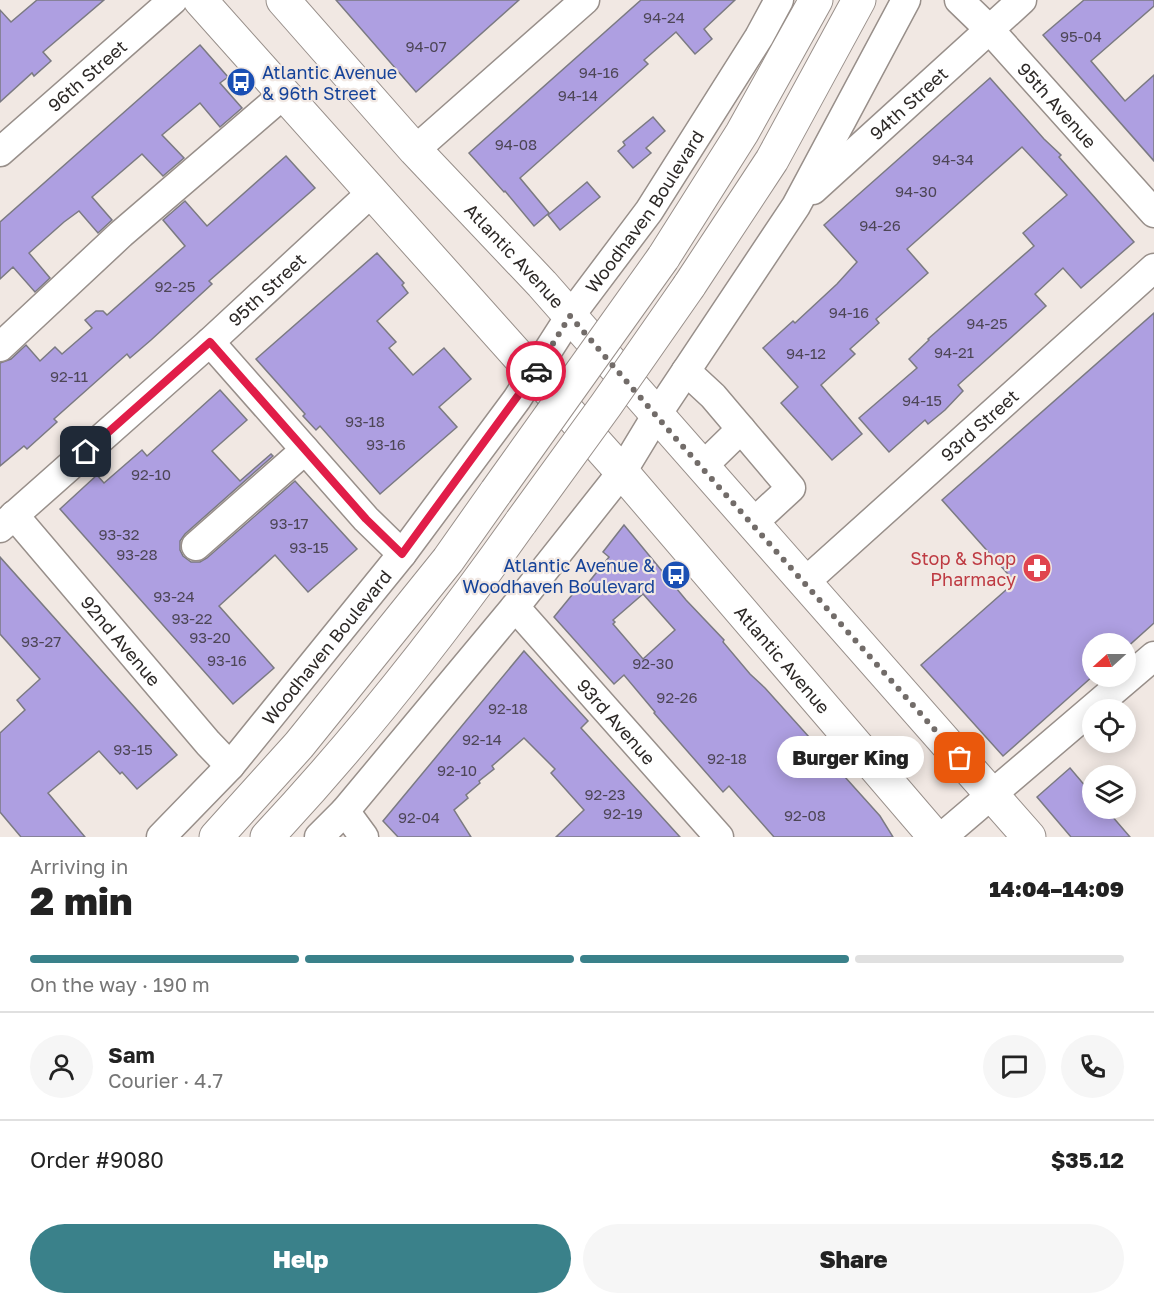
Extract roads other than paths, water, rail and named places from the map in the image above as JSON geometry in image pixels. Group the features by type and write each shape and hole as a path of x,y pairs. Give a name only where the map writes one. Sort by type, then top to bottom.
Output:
{"main road":[{"name":"Atlantic Avenue","path":"200,0 622,472 935,837"},
{"name":"Atlantic Avenue","path":"283,0 416,150 570,316 1029,837"},
{"name":"Woodhaven Boulevard","path":"216,837 299,745 448,560 663,258 742,133 816,0"},
{"path":"267,837 330,767 426,650 606,405 689,286 772,160 859,0"}],"street":[{"name":"96th Street","path":"0,152 173,0"},
{"path":"416,150 585,0"},
{"name":"Woodhaven Boulevard","path":"160,837 230,766 402,554 535,373 570,316 649,211 759,38 779,0"},
{"path":"319,837 345,811 515,607 622,472 656,416 796,206 906,0"},
{"name":"95th Avenue","path":"959,0 989,29 1154,213"},
{"name":"94th Street","path":"796,206 1022,0"},
{"path":"0,347 121,234 284,94"},
{"name":"95th Street","path":"7,521 210,342 372,192"},
{"name":"93rd Street","path":"804,583 1154,268"},
{"path":"210,342 366,519 402,554"},
{"path":"686,371 712,396 791,488 752,524"},
{"path":"702,467 741,429"},
{"path":"196,546 305,450"},
{"name":"92nd Avenue","path":"7,521 230,766"},
{"name":"93rd Avenue","path":"515,607 718,837"},
{"path":"942,837 1154,656"},
{"path":"345,811 364,837"}],"place":[{"name":"Atlantic Avenue & 96th Street","path":"241,82"},
{"name":"Stop & Shop Pharmacy","path":"1037,568"},
{"name":"Atlantic Avenue & Woodhaven Boulevard","path":"676,575"},
{"name":"Burger King","path":"960,758"}]}
